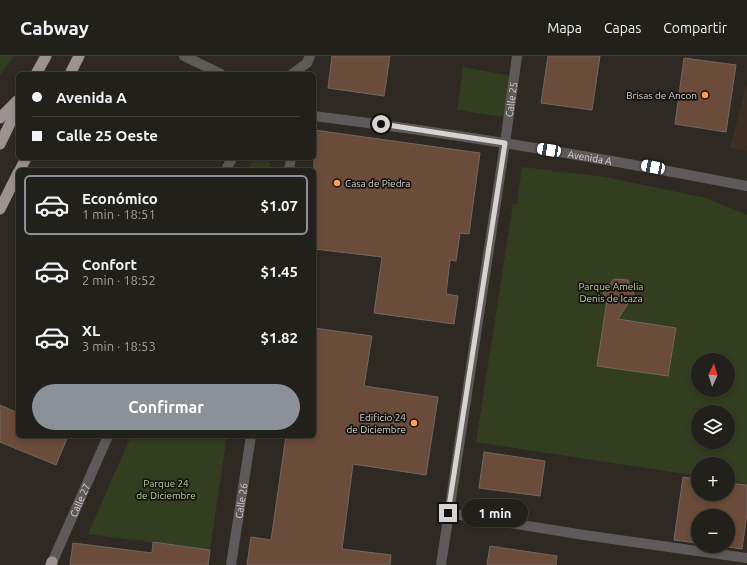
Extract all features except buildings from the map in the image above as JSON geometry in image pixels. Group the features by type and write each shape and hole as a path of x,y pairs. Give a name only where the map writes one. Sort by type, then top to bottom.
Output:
{"highway":[{"path":"37,72 46,56"},
{"path":"71,72 79,56"},
{"path":"0,118 16,102"},
{"path":"0,144 16,111"},
{"path":"0,209 16,178"}],"street":[{"path":"184,56 217,72"},
{"path":"295,72 307,63 310,56"},
{"name":"Calle 25","path":"441,565 517,56"},
{"path":"208,67 214,72"},
{"name":"Avenida A","path":"316,116 394,126 638,164 747,186"},
{"name":"Calle 27","path":"51,564 107,438"},
{"name":"Calle 26","path":"231,565 251,438"},
{"path":"448,513 584,535 747,558"}],"shaded area":[{"path":"747,83 747,151 730,148"}],"green space":[{"path":"0,56 14,56 0,75"},
{"path":"463,67 511,76 504,117 457,110"},
{"path":"253,160 270,160 269,168 249,168"},
{"name":"Parque Amelia Denis de Icaza","path":"522,167 606,177 706,198 747,215 747,484 735,482 735,457 691,457 691,475 476,442 513,204 517,204"},
{"name":"Parque 24 de Diciembre","path":"130,438 227,438 210,550 88,534"}],"place":[{"name":"Brisas de Ancon","path":"705,95"},
{"name":"Casa de Piedra","path":"337,183"},
{"name":"Edificio 24 de Diciembre","path":"414,423"}],"route":[{"path":"381,124 505,143 448,513"}]}
